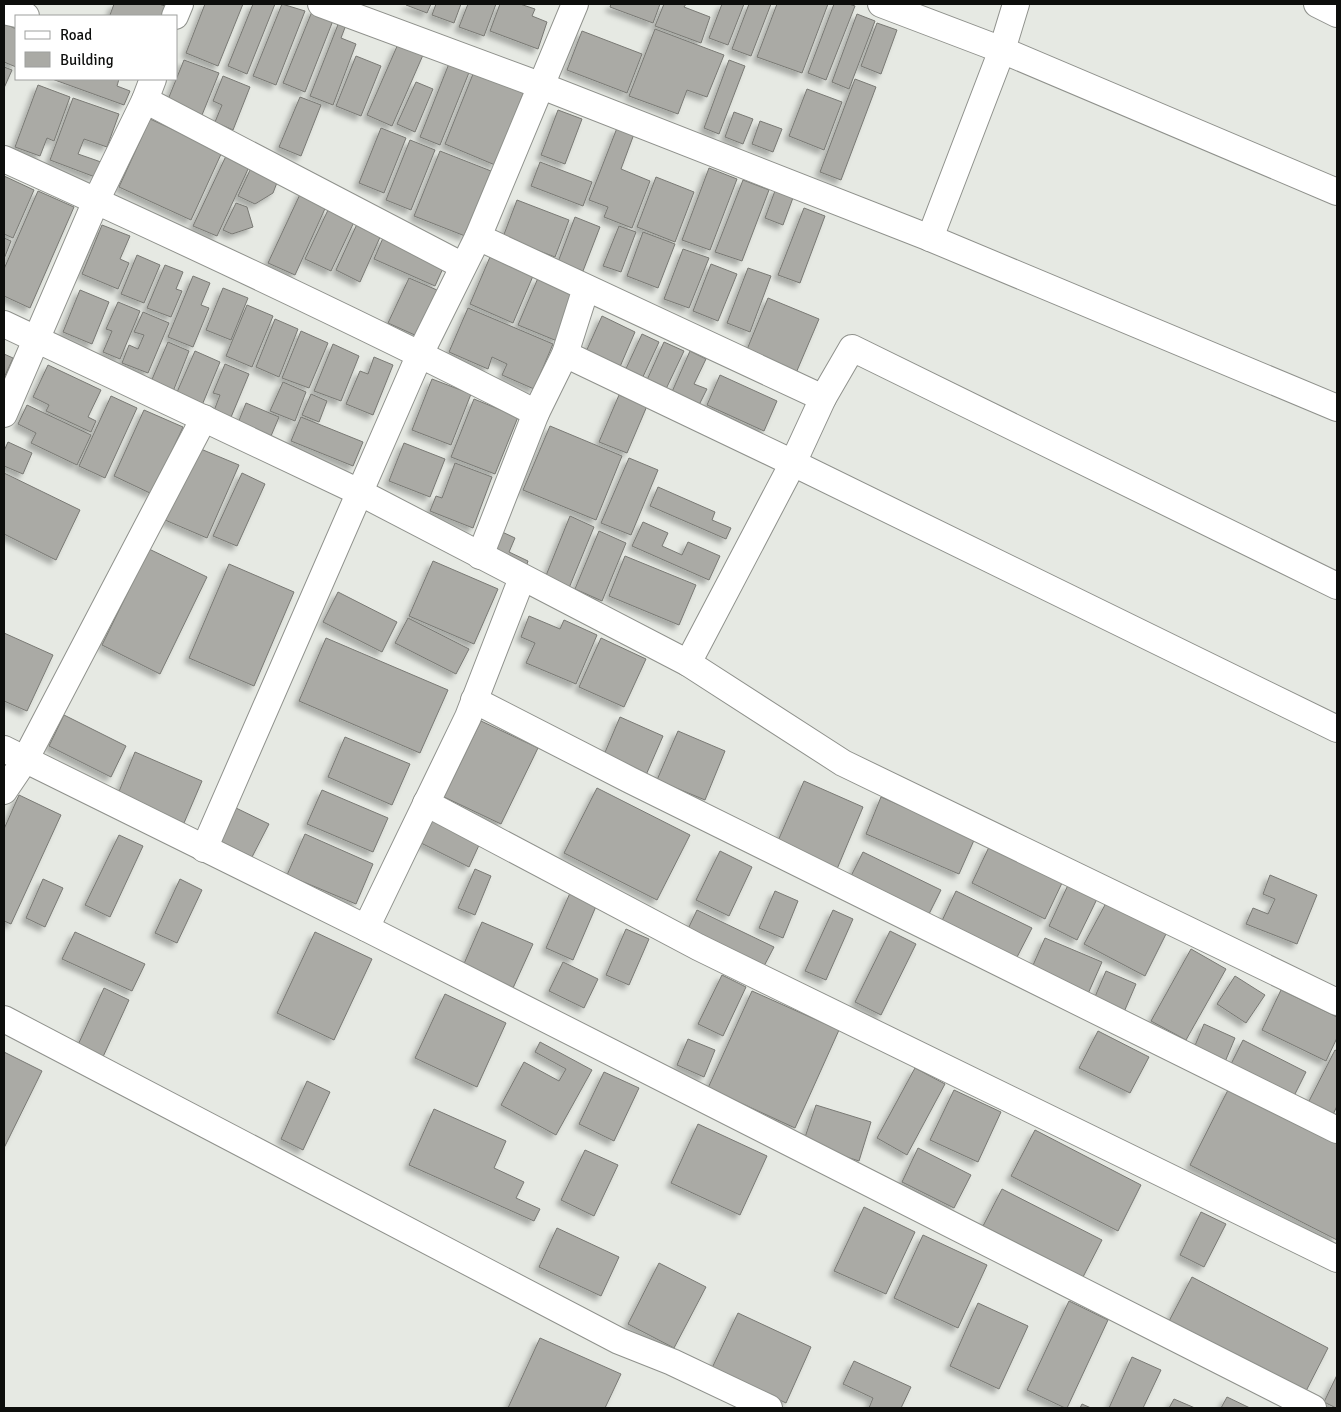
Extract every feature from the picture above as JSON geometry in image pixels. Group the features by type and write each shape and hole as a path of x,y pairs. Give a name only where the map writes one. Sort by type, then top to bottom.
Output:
{"street":[{"path":"321,4 542,86 930,238 1337,408"},
{"path":"204,849 420,354 478,237 575,4"},
{"path":"881,4 1002,50 1337,192"},
{"path":"930,238 1002,50 1016,4"},
{"path":"1317,4 1337,14"},
{"path":"4,11 22,15"},
{"path":"4,414 96,200 149,89 463,266"},
{"path":"4,159 96,200 420,354 536,413"},
{"path":"478,237 823,398"},
{"path":"480,556 536,413 565,354 586,288"},
{"path":"4,324 359,492 688,664 843,763 1337,1002"},
{"path":"688,664 793,463 823,398 852,348 1337,586"},
{"path":"565,354 793,463 1337,729"},
{"path":"4,790 15,755 204,418"},
{"path":"366,928 468,717 522,578"},
{"path":"474,700 630,780 1337,1130"},
{"path":"15,755 366,928 1313,1408"},
{"path":"426,803 698,947 1337,1259"},
{"path":"4,1019 619,1341 672,1362 769,1408"}],"building":[{"path":"114,4 159,4 165,6 162,15 110,15"},
{"path":"205,4 243,4 218,66 186,53"},
{"path":"253,4 275,4 247,74 228,66"},
{"path":"282,4 305,11 276,85 253,76"},
{"path":"407,4 431,4 427,13"},
{"path":"436,4 461,4 454,23 432,15"},
{"path":"468,4 496,4 484,36 459,27"},
{"path":"500,4 520,4 535,9 532,16 547,22 538,49 490,31"},
{"path":"611,4 660,4 653,23 610,7"},
{"path":"664,4 686,4 684,7 710,17 701,43 655,26"},
{"path":"722,4 744,4 728,45 709,38"},
{"path":"749,4 771,4 751,56 732,49"},
{"path":"777,4 828,4 802,73 757,57"},
{"path":"834,4 855,6 826,80 808,73"},
{"path":"313,9 334,18 305,92 283,83"},
{"path":"857,14 875,21 849,89 832,82"},
{"path":"339,22 346,25 341,38 356,44 333,105 310,96"},
{"path":"4,23 15,28 15,67 4,62"},
{"path":"877,23 897,30 881,74 861,66"},
{"path":"655,29 724,55 707,97 687,90 678,114 629,96"},
{"path":"582,31 642,54 627,93 567,70"},
{"path":"398,44 423,55 392,126 367,115"},
{"path":"356,56 381,66 361,116 336,106"},
{"path":"184,60 219,73 202,115 167,102 176,80 178,80"},
{"path":"729,60 745,66 719,134 704,128"},
{"path":"450,61 470,70 440,145 420,137"},
{"path":"4,67 12,70 4,88"},
{"path":"475,69 525,89 495,165 445,144"},
{"path":"223,76 250,87 233,130 215,122 222,105 213,101"},
{"path":"855,79 876,87 841,180 820,172"},
{"path":"55,80 119,80 117,86 130,91 124,105"},
{"path":"416,82 433,89 415,132 397,124"},
{"path":"38,85 70,97 54,141 47,138 40,156 15,147"},
{"path":"807,89 842,102 824,150 789,136"},
{"path":"300,97 321,105 301,156 279,147"},
{"path":"73,98 119,114 107,147 84,139 78,154 101,162 95,177 50,160"},
{"path":"558,110 582,119 565,164 541,155"},
{"path":"734,112 753,119 743,144 725,137"},
{"path":"150,119 222,152 191,220 119,187"},
{"path":"760,121 782,129 773,152 752,144"},
{"path":"381,128 406,138 384,193 359,183"},
{"path":"617,128 634,134 621,169 650,181 632,228 604,217 608,207 589,200"},
{"path":"410,140 435,150 411,210 386,200"},
{"path":"440,151 491,171 465,236 414,216"},
{"path":"226,156 249,167 217,236 193,226"},
{"path":"540,162 592,182 583,206 531,186"},
{"path":"251,168 278,180 273,193 255,204 238,196"},
{"path":"709,168 737,179 710,250 682,240"},
{"path":"4,176 34,190 13,238 4,234"},
{"path":"656,177 694,192 675,242 637,227"},
{"path":"743,180 769,190 742,261 715,252"},
{"path":"776,188 794,195 783,225 765,218"},
{"path":"302,190 328,202 295,275 268,263"},
{"path":"38,191 74,207 30,308 4,296 4,269"},
{"path":"517,200 569,220 555,257 503,237"},
{"path":"236,203 247,207 253,227 232,234 223,230"},
{"path":"804,208 825,216 800,283 778,275"},
{"path":"328,210 354,222 331,271 305,259"},
{"path":"575,217 600,227 583,271 558,262"},
{"path":"357,224 381,235 360,282 336,270"},
{"path":"102,225 130,236 120,259 129,263 118,289 82,274"},
{"path":"619,226 636,232 621,272 603,266"},
{"path":"643,232 675,244 658,288 627,276"},
{"path":"4,238 11,241 4,259"},
{"path":"383,238 444,266 435,286 374,259"},
{"path":"683,249 709,258 689,308 664,299"},
{"path":"137,255 160,265 144,303 121,294"},
{"path":"490,257 533,276 513,323 470,304"},
{"path":"711,264 737,274 718,321 693,311"},
{"path":"165,265 183,272 176,289 182,291 171,317 147,308"},
{"path":"748,268 771,276 750,332 727,323"},
{"path":"193,276 210,283 201,305 209,308 193,347 168,337"},
{"path":"409,278 437,290 417,336 388,323"},
{"path":"538,278 577,294 557,341 518,325"},
{"path":"223,288 248,298 231,340 206,330"},
{"path":"80,290 109,302 92,344 63,332"},
{"path":"768,298 819,319 796,373 746,352"},
{"path":"118,302 140,311 120,359 103,352 112,331 106,329"},
{"path":"247,305 273,316 252,367 226,356"},
{"path":"468,308 553,344 534,389 502,375 507,364 492,357 488,369 449,352"},
{"path":"143,312 169,323 148,373 122,363 129,345 138,349 144,335 134,332"},
{"path":"602,316 635,332 619,369 585,354"},
{"path":"275,319 298,329 279,377 256,367"},
{"path":"301,331 328,343 309,388 282,378"},
{"path":"642,334 659,342 641,381 624,373"},
{"path":"168,342 189,351 172,394 150,384"},
{"path":"664,342 684,351 666,389 647,380"},
{"path":"333,344 359,356 341,401 314,391"},
{"path":"195,351 220,362 200,410 174,399"},
{"path":"690,351 706,359 694,384 707,389 698,407 671,394"},
{"path":"4,354 13,358 4,378"},
{"path":"374,357 393,365 373,415 346,404 360,371 368,374"},
{"path":"225,364 249,374 229,422 212,416 220,395 213,393"},
{"path":"48,365 101,390 88,417 96,421 91,432 46,411 49,405 33,397"},
{"path":"720,375 777,401 764,431 707,405"},
{"path":"432,379 471,394 451,445 412,430"},
{"path":"283,382 306,392 295,421 270,411"},
{"path":"311,394 327,401 319,422 302,415"},
{"path":"619,395 647,406 627,453 599,442"},
{"path":"111,396 137,408 105,478 79,466"},
{"path":"474,399 518,417 495,474 451,457"},
{"path":"246,403 279,417 271,436 238,423"},
{"path":"27,405 91,435 77,465 31,443 36,433 18,424"},
{"path":"144,410 183,427 152,494 114,476"},
{"path":"301,417 363,442 353,466 291,441"},
{"path":"550,426 622,456 596,520 523,490"},
{"path":"8,442 32,453 23,474 4,466 4,451"},
{"path":"404,443 445,459 430,497 389,481"},
{"path":"196,447 239,465 207,538 165,520"},
{"path":"629,458 658,470 631,535 601,523"},
{"path":"455,463 492,477 473,528 430,511 436,496 442,498"},
{"path":"4,473 80,510 56,560 4,534"},
{"path":"242,473 265,484 237,546 213,536"},
{"path":"658,487 715,512 712,520 731,528 726,539 650,506"},
{"path":"570,516 594,527 569,588 545,578"},
{"path":"643,522 668,533 662,546 682,555 688,542 720,556 709,580 632,546"},
{"path":"500,531 515,538 509,552 528,561 525,570 490,555"},
{"path":"599,531 626,543 602,601 575,589"},
{"path":"149,549 207,577 160,674 102,645"},
{"path":"625,556 696,585 679,625 609,596"},
{"path":"433,561 498,589 474,644 409,616"},
{"path":"229,564 294,592 254,686 189,658"},
{"path":"338,592 397,622 382,652 323,622"},
{"path":"529,616 560,629 564,620 597,635 576,684 526,663 535,643 521,637"},
{"path":"408,618 469,649 456,674 395,643"},
{"path":"4,633 53,655 27,711 4,701"},
{"path":"326,638 448,690 420,753 299,701"},
{"path":"601,638 646,659 624,707 579,687"},
{"path":"64,715 126,746 111,777 49,746"},
{"path":"620,717 663,736 646,775 603,757"},
{"path":"481,721 538,748 501,824 444,797"},
{"path":"678,731 725,751 705,800 657,780"},
{"path":"345,737 410,764 392,805 328,777"},
{"path":"135,752 202,781 184,823 118,794"},
{"path":"804,781 863,807 837,869 777,843"},
{"path":"597,788 690,835 657,900 564,853"},
{"path":"322,790 388,818 373,852 307,824"},
{"path":"19,795 61,815 11,924 4,921 4,829"},
{"path":"881,797 975,838 959,874 866,834"},
{"path":"236,808 269,824 252,857 220,841"},
{"path":"424,816 480,843 469,867 413,839"},
{"path":"305,834 373,864 356,904 287,875"},
{"path":"119,835 143,846 110,917 85,905"},
{"path":"989,847 1062,883 1045,919 972,883"},
{"path":"720,851 752,867 729,916 696,900"},
{"path":"863,852 941,890 926,920 848,882"},
{"path":"475,869 491,876 475,915 458,908"},
{"path":"1270,875 1317,895 1297,944 1246,924 1253,908 1268,914 1275,899 1263,894"},
{"path":"43,879 63,888 45,927 26,918"},
{"path":"180,879 202,890 177,943 155,933"},
{"path":"1068,885 1097,899 1077,940 1049,926"},
{"path":"775,891 798,901 783,938 759,928"},
{"path":"956,891 1032,928 1015,961 940,925"},
{"path":"570,893 597,904 573,960 546,948"},
{"path":"1106,903 1166,934 1145,976 1084,944"},
{"path":"697,910 774,947 763,968 687,931"},
{"path":"833,910 853,919 826,980 805,971"},
{"path":"482,922 533,944 513,988 463,966"},
{"path":"626,929 649,939 629,985 606,975"},
{"path":"890,931 916,944 881,1015 855,1002"},
{"path":"75,932 145,964 132,991 62,959"},
{"path":"315,932 372,959 334,1040 277,1013"},
{"path":"1045,938 1102,962 1087,996 1030,972"},
{"path":"1191,949 1226,969 1186,1040 1151,1021"},
{"path":"563,962 598,979 584,1008 549,991"},
{"path":"1106,971 1136,984 1124,1012 1094,999"},
{"path":"722,975 746,987 723,1036 698,1024"},
{"path":"1235,976 1265,995 1246,1023 1217,1004"},
{"path":"104,988 129,1000 102,1059 77,1047"},
{"path":"1281,990 1337,1017 1337,1038 1326,1061 1262,1030"},
{"path":"752,991 839,1030 795,1128 708,1088"},
{"path":"445,994 506,1023 477,1087 415,1058"},
{"path":"1204,1024 1235,1038 1222,1069 1191,1055"},
{"path":"1098,1031 1149,1057 1130,1093 1079,1068"},
{"path":"688,1039 715,1050 704,1077 677,1065"},
{"path":"1243,1040 1306,1072 1292,1100 1229,1068"},
{"path":"540,1042 592,1070 556,1135 501,1105 524,1062 559,1081 566,1069 535,1052"},
{"path":"1335,1050 1337,1051 1337,1106 1331,1119 1306,1107"},
{"path":"4,1052 42,1071 4,1148"},
{"path":"915,1068 945,1084 907,1155 877,1138"},
{"path":"604,1072 639,1088 614,1141 579,1124"},
{"path":"307,1081 330,1092 303,1150 281,1139"},
{"path":"1229,1088 1337,1143 1337,1240 1190,1165"},
{"path":"954,1090 1001,1112 978,1162 930,1140"},
{"path":"816,1105 871,1122 859,1161 803,1143"},
{"path":"434,1109 506,1141 494,1168 524,1182 516,1198 540,1209 534,1221 409,1165"},
{"path":"698,1124 767,1156 740,1215 671,1183"},
{"path":"1035,1130 1141,1185 1118,1231 1011,1176"},
{"path":"918,1148 971,1175 954,1208 902,1182"},
{"path":"585,1150 618,1165 594,1216 561,1200"},
{"path":"1002,1189 1102,1240 1083,1277 983,1226"},
{"path":"864,1207 915,1232 886,1294 834,1271"},
{"path":"1201,1212 1226,1224 1204,1267 1180,1255"},
{"path":"557,1228 619,1257 601,1296 539,1267"},
{"path":"923,1235 987,1265 958,1328 894,1298"},
{"path":"659,1263 706,1287 674,1348 628,1324"},
{"path":"1192,1277 1328,1348 1304,1395 1167,1325"},
{"path":"1069,1301 1108,1320 1067,1408 1065,1408 1027,1390"},
{"path":"978,1303 1028,1326 999,1389 950,1366"},
{"path":"738,1313 811,1347 786,1403 712,1368"},
{"path":"540,1338 621,1374 605,1408 508,1408"},
{"path":"1132,1357 1161,1370 1143,1408 1109,1408"},
{"path":"854,1361 911,1387 901,1408 869,1408 873,1398 843,1384"},
{"path":"1337,1375 1337,1408 1336,1408 1324,1402"},
{"path":"1227,1397 1250,1408 1221,1408"},
{"path":"1174,1399 1195,1408 1169,1408"},
{"path":"1082,1404 1091,1408 1080,1408"}]}
